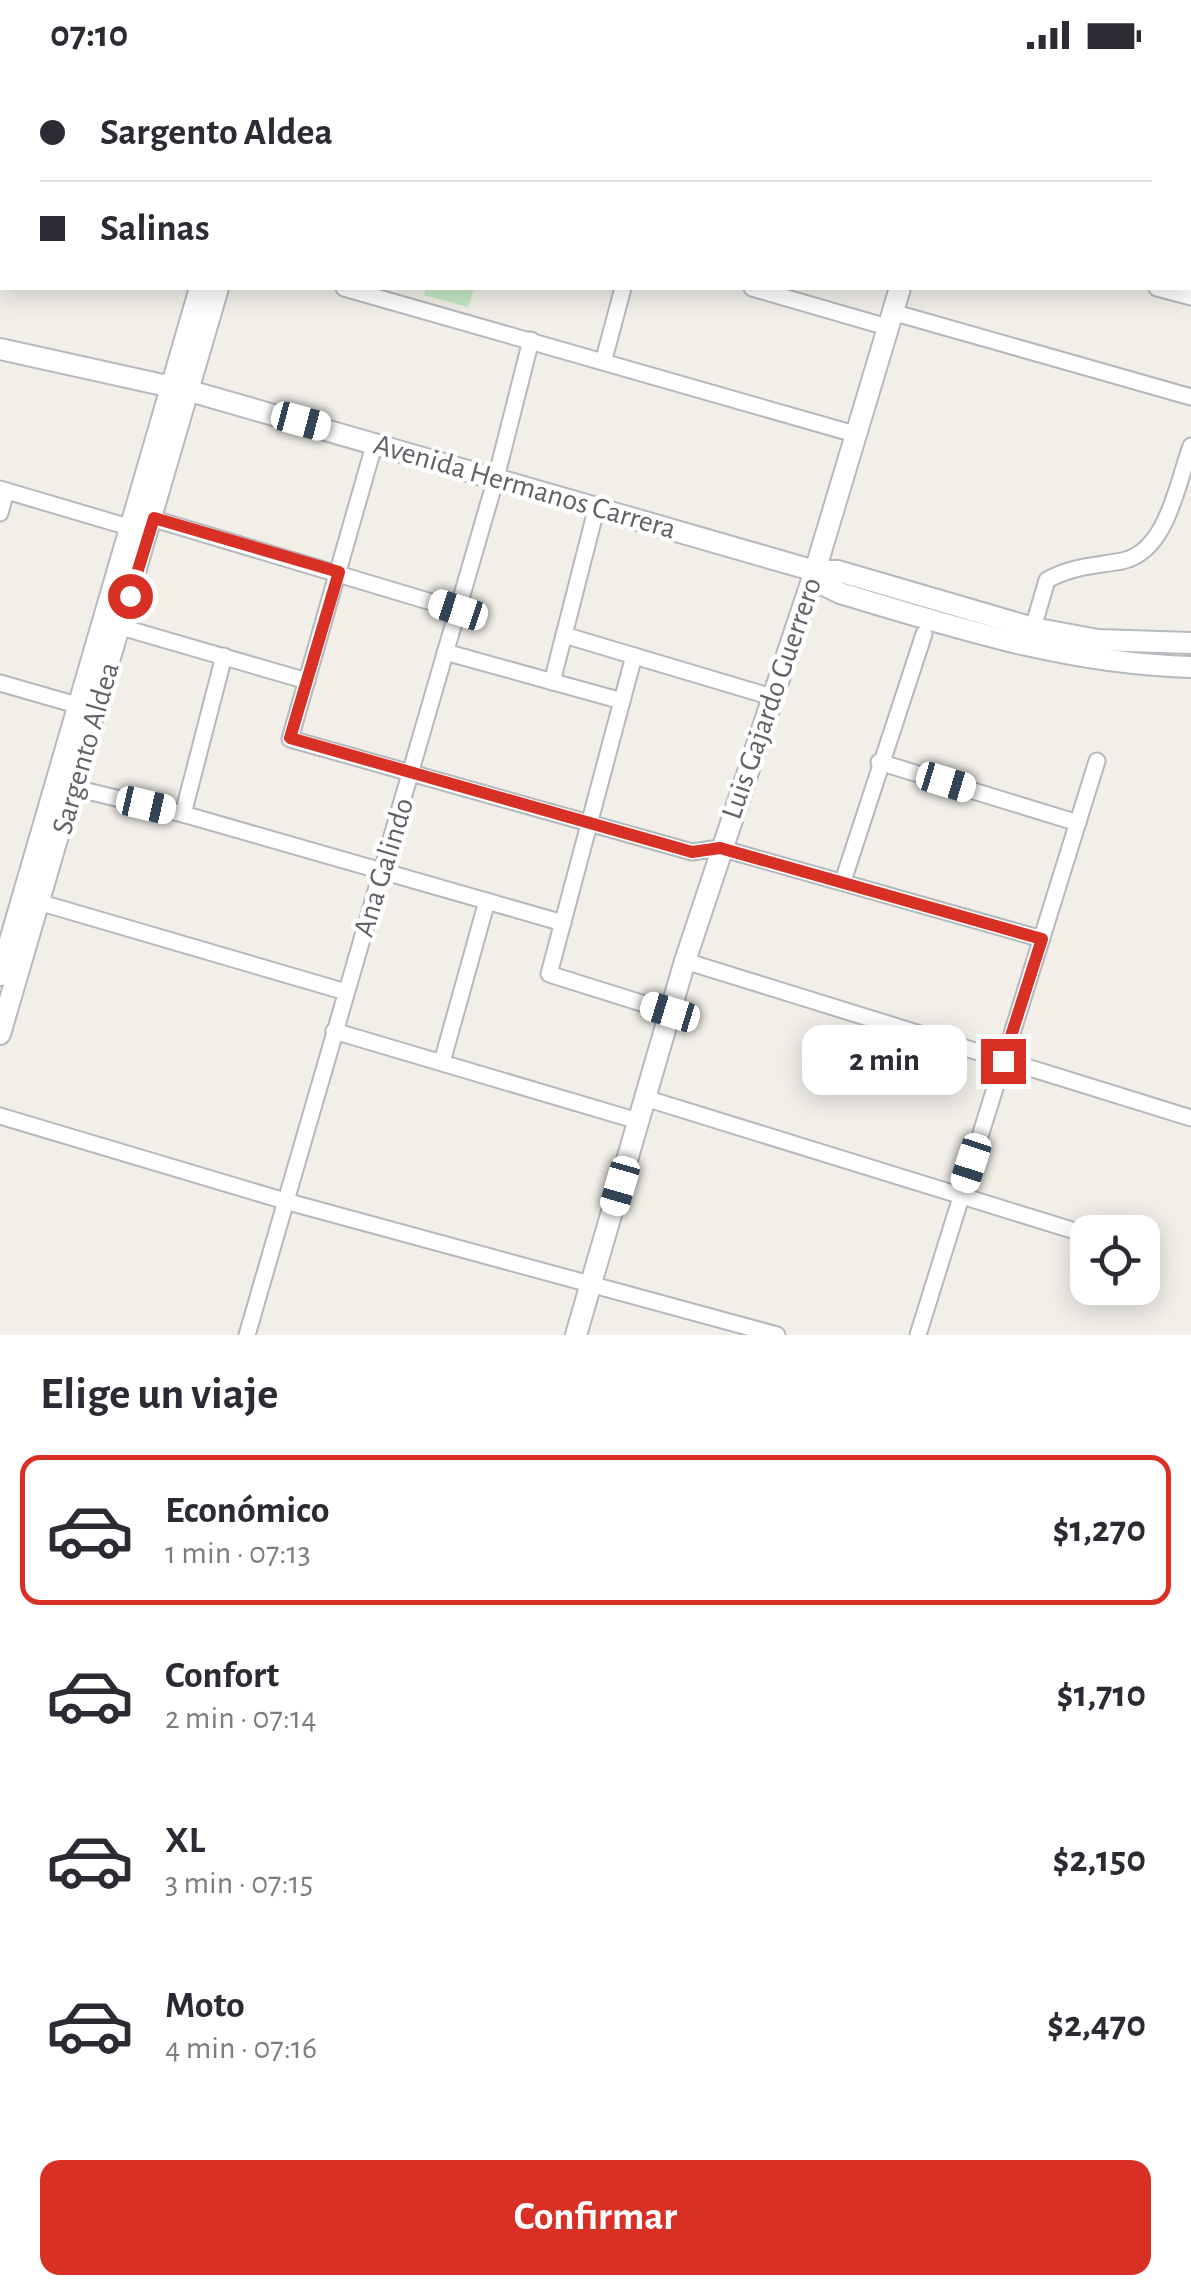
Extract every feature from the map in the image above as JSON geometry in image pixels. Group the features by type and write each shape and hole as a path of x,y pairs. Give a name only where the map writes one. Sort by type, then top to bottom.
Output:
{"street":[{"name":"Sargento Aldea","path":"87,708 121,627 154,518 200,290"},
{"name":"Sargento Aldea","path":"0,1034 132,528 217,290"},
{"path":"352,290 604,359 858,435"},
{"path":"408,305 412,290"},
{"path":"604,359 622,290"},
{"path":"761,290 1191,397"},
{"name":"Luis Gajardo Guerrero","path":"576,1335 685,961 815,571 899,290"},
{"path":"1165,290 1191,297"},
{"name":"Ana Galindo","path":"248,1335 496,478 530,340"},
{"name":"Avenida Hermanos Carrera","path":"0,349 181,389 815,571 838,571 1033,628 1098,640 1191,644"},
{"path":"375,442 290,738 692,852 720,848 1042,939"},
{"path":"1033,628 1047,580 1091,563 1138,557 1154,544 1191,446"},
{"path":"0,512 3,490 132,528"},
{"path":"552,682 596,506"},
{"path":"154,518 458,610"},
{"name":"Avenida Hermanos Carrera","path":"815,571 824,585 840,594 1023,648 1094,661 1191,667"},
{"path":"121,627 307,682"},
{"path":"843,881 924,634"},
{"path":"564,635 772,697"},
{"path":"445,652 622,702"},
{"path":"183,814 224,656"},
{"path":"634,656 550,974 670,1012"},
{"path":"0,683 87,708"},
{"path":"918,1335 1098,761"},
{"path":"880,762 1078,823"},
{"path":"65,786 183,814 563,923"},
{"name":"Sargento Aldea","path":"0,975 32,900"},
{"path":"32,900 346,992"},
{"path":"442,1062 487,901"},
{"path":"685,961 1191,1118"},
{"path":"334,1032 638,1121"},
{"path":"645,1098 1070,1230"},
{"path":"0,1116 284,1201 777,1335"}],"green space":[{"path":"425,290 473,290 468,307 424,295"}],"route":[{"path":"130,596 154,518 339,572 290,738 624,834 692,852 720,848 1042,939 1003,1061"}]}
